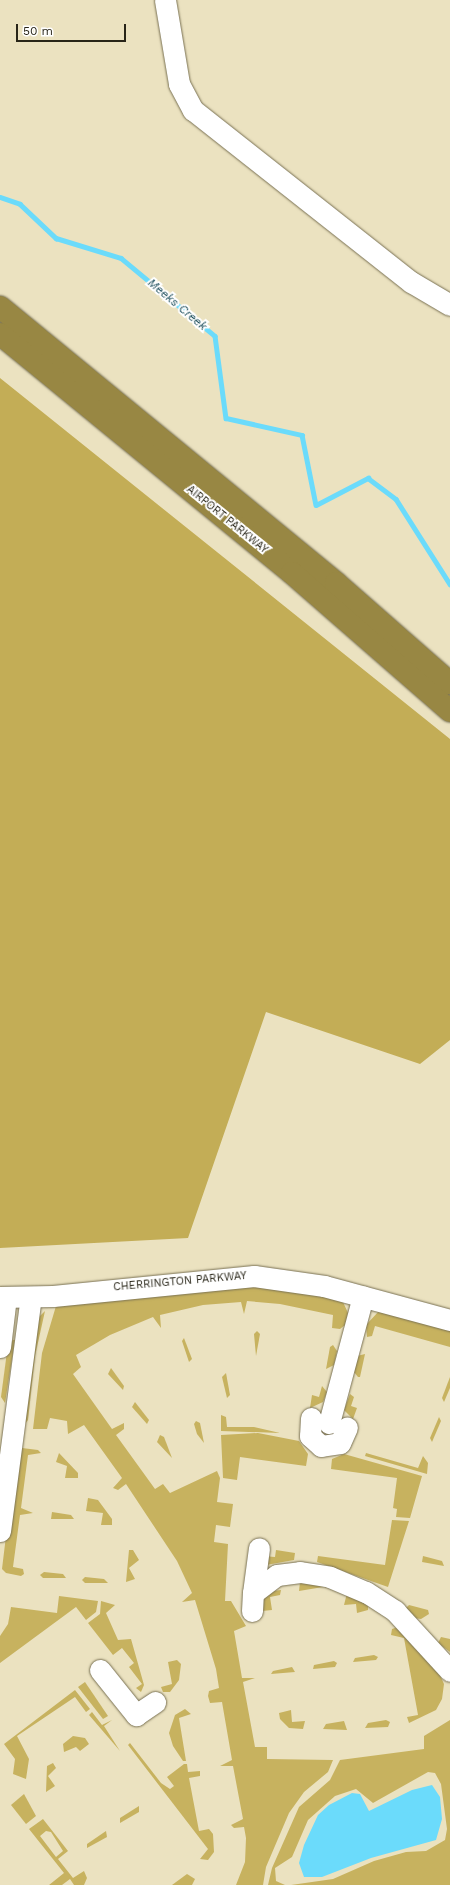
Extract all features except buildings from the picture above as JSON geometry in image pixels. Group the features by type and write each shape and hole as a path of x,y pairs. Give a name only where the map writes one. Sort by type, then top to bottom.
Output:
{"highway":[{"name":"AIRPORT PARKWAY","path":"0,307 336,584 450,683"},
{"name":"AIRPORT PARKWAY","path":"0,334 292,573 450,711"}],"street":[{"path":"165,0 179,84 194,110 411,282 450,305"},
{"name":"CHERRINGTON PARKWAY","path":"3,1297 31,1297 247,1276 303,1281 450,1320"},
{"path":"329,1423 363,1296"},
{"path":"0,1347 3,1297"},
{"path":"0,1531 31,1297"},
{"path":"259,1548 252,1602 269,1579 287,1573 312,1573 342,1581 395,1611 450,1671"},
{"path":"100,1670 136,1715 155,1702"}],"shaded area":[{"path":"0,378 450,739 450,1040 420,1064 266,1012 188,1238 0,1248"},
{"path":"235,1284 294,1288 343,1302 348,1313 345,1325 340,1329 332,1328 333,1315 280,1304 247,1301 244,1314 241,1302 203,1305 160,1315 161,1328 153,1317 110,1335 76,1355 81,1367 73,1374 112,1429 124,1423 124,1429 116,1435 155,1489 163,1484 170,1493 217,1471 220,1478 217,1502 233,1504 230,1527 216,1525 214,1542 228,1544 225,1601 231,1601 246,1626 234,1631 242,1678 255,1678 243,1682 255,1747 267,1747 267,1759 333,1760 328,1772 304,1792 289,1813 266,1867 263,1885 236,1885 245,1862 246,1838 244,1827 234,1828 231,1825 243,1819 233,1766 220,1766 232,1760 222,1702 210,1703 208,1696 209,1691 219,1688 216,1669 195,1600 182,1602 192,1593 177,1561 126,1484 118,1490 113,1488 122,1478 84,1425 68,1434 67,1421 50,1418 47,1429 33,1429 42,1353 56,1306"},
{"path":"45,1311 35,1356 28,1420 25,1424 37,1319"},
{"path":"379,1311 450,1328 450,1347 375,1326 372,1336 367,1337 366,1325"},
{"path":"257,1331 260,1334 256,1356 254,1334"},
{"path":"184,1338 192,1359 189,1362 182,1341"},
{"path":"15,1340 5,1403 1,1397 8,1344"},
{"path":"333,1345 337,1351 334,1365 326,1369 330,1347"},
{"path":"365,1354 360,1377 358,1377 354,1372 357,1356"},
{"path":"111,1368 124,1386 123,1390 108,1374"},
{"path":"226,1373 230,1395 227,1398 222,1377"},
{"path":"450,1377 450,1388 444,1402 442,1398"},
{"path":"322,1386 327,1392 323,1402 310,1408 312,1395 319,1397"},
{"path":"350,1394 354,1397 351,1406 357,1408 353,1419 344,1410"},
{"path":"135,1402 149,1420 147,1424 132,1407"},
{"path":"221,1415 226,1417 227,1427 254,1427 280,1433 221,1431"},
{"path":"439,1417 441,1421 432,1442 430,1438"},
{"path":"196,1421 200,1423 204,1443 197,1434 194,1424"},
{"path":"258,1433 299,1441 308,1454 306,1466 240,1457 237,1480 223,1478 221,1435"},
{"path":"160,1435 164,1437 172,1458 157,1442"},
{"path":"22,1448 38,1450 41,1453 28,1455 21,1508 33,1513 20,1515 13,1567 23,1569 24,1574 21,1576 6,1573 2,1569 16,1453"},
{"path":"59,1453 78,1473 78,1478 65,1478 67,1466 56,1462"},
{"path":"366,1453 418,1468 423,1456 428,1463 427,1474 365,1456"},
{"path":"344,1454 422,1476 410,1518 396,1517 397,1509 393,1508 397,1478 331,1469 332,1459"},
{"path":"88,1498 98,1500 112,1519 112,1525 101,1525 103,1513 86,1511"},
{"path":"52,1512 71,1515 74,1519 51,1519"},
{"path":"392,1520 409,1521 388,1587 317,1562 318,1556 385,1565"},
{"path":"129,1550 133,1550 139,1560 129,1568 135,1579 126,1582"},
{"path":"276,1550 295,1553 294,1560 266,1565 263,1556 275,1557"},
{"path":"423,1556 442,1561 444,1566 422,1562"},
{"path":"44,1572 63,1574 66,1578 43,1578 40,1575"},
{"path":"85,1577 104,1579 108,1583 85,1583 82,1580"},
{"path":"300,1582 323,1586 323,1587 299,1591"},
{"path":"281,1590 280,1595 270,1597 272,1610 262,1611 261,1600 273,1591"},
{"path":"347,1593 368,1605 368,1610 357,1613 356,1604 344,1605"},
{"path":"59,1596 98,1601 96,1612 86,1620 76,1607 0,1663 0,1636 8,1624 11,1607 57,1613"},
{"path":"101,1601 115,1605 106,1613 118,1640 131,1639 144,1685 141,1692 136,1688 142,1684 129,1667 134,1663 122,1648 113,1655 88,1623 100,1614"},
{"path":"409,1605 428,1610 429,1614 421,1619 414,1618 406,1608"},
{"path":"398,1627 438,1671 444,1684 442,1699 436,1710 409,1723 407,1717 418,1715 404,1638 391,1635 392,1629"},
{"path":"441,1637 450,1639 450,1652 438,1643"},
{"path":"374,1655 378,1657 376,1660 353,1662 355,1658"},
{"path":"177,1660 181,1664 179,1680 170,1692 163,1692 161,1687 172,1684 168,1662"},
{"path":"334,1661 337,1663 335,1667 313,1669 314,1665"},
{"path":"292,1667 295,1672 271,1674 273,1671"},
{"path":"85,1682 108,1716 103,1719 78,1687"},
{"path":"75,1690 90,1709 86,1712 75,1697 17,1736 29,1759 26,1779 13,1774 15,1759 4,1744"},
{"path":"185,1709 191,1714 179,1718 186,1761 183,1761 173,1746 169,1733 175,1715"},
{"path":"291,1710 292,1722 305,1721 303,1729 289,1728 280,1719 279,1713"},
{"path":"92,1712 102,1725 112,1720 104,1726 120,1751 89,1715"},
{"path":"386,1720 390,1722 388,1727 365,1728 368,1723"},
{"path":"450,1720 450,1885 291,1885 333,1879 374,1861 406,1852 426,1851 445,1840 447,1829 441,1784 435,1773 428,1772 373,1803 356,1789 335,1796 308,1820 292,1857 275,1868 276,1881 285,1885 268,1885 272,1868 299,1807 330,1780 340,1760 424,1749 424,1736"},
{"path":"344,1721 347,1730 323,1729 326,1724"},
{"path":"73,1736 85,1738 89,1744 80,1751 76,1747 64,1752 63,1744"},
{"path":"130,1743 161,1783 170,1789 174,1786 167,1777 184,1764 187,1764 188,1772 200,1771 200,1776 189,1778 199,1831 209,1829 213,1834 214,1852 208,1860 200,1859 208,1849 128,1745"},
{"path":"53,1763 56,1768 48,1776 55,1786 46,1792 47,1766"},
{"path":"24,1794 36,1816 26,1824 11,1805"},
{"path":"139,1806 139,1812 120,1823 120,1818"},
{"path":"43,1819 68,1851 58,1859 73,1878 84,1871 87,1878 84,1885 74,1885 70,1879 62,1885 49,1885 64,1873 29,1829","holes":["46,1831 51,1832 63,1851 56,1857 40,1836"]},
{"path":"106,1831 107,1837 87,1848 87,1844"},
{"path":"187,1874 195,1879 192,1885 172,1885"}],"water":[{"path":"432,1785 440,1797 442,1819 436,1840 371,1858 322,1877 304,1877 299,1863 304,1845 318,1815 329,1805 352,1793 360,1794 369,1811 412,1790"}],"waterway":[{"name":"Meeks Creek","path":"0,197 20,204 56,238 121,258 215,336 226,418 302,435 316,505 368,478 396,499 450,584"}]}
